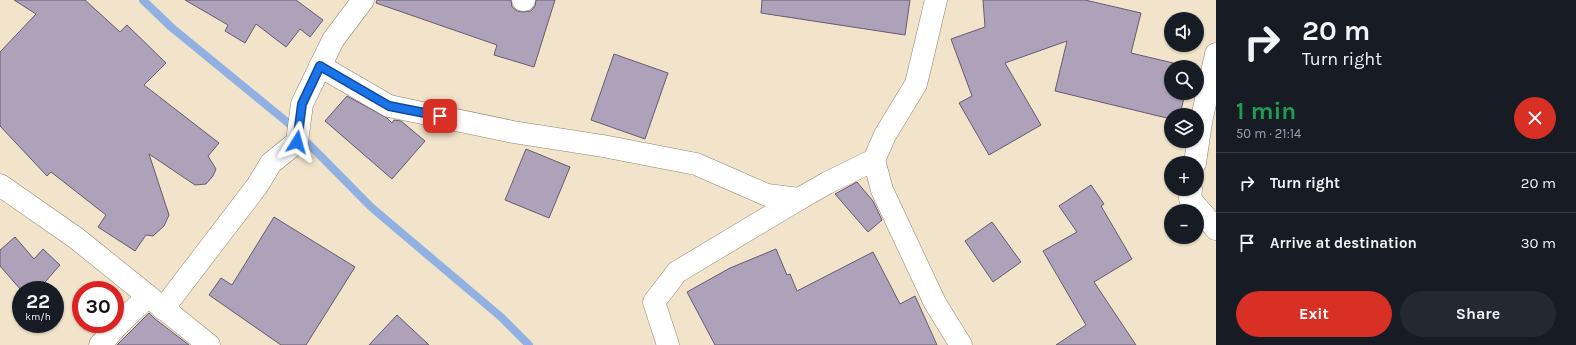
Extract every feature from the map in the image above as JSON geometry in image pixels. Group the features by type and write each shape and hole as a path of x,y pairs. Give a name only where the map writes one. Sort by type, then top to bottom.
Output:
{"street":[{"path":"100,345 117,326 156,303 257,186 272,163 297,142 302,104 333,40 363,0"},
{"path":"936,0 916,84 884,135 874,160 882,190 932,296 961,345"},
{"path":"1196,156 1201,122 1216,54"},
{"path":"320,66 389,106 514,132 603,146 696,164 767,195 799,199"},
{"path":"668,345 654,302 677,272 826,183 874,160"},
{"path":"0,185 76,238 209,345"},
{"path":"1190,196 1190,198 1216,229"}],"building":[{"path":"14,0 85,0 120,32 127,25 166,63 144,85 219,143 208,156 216,169 213,176 206,184 195,185 149,154 169,215 164,226 153,236 146,235 135,251 98,227 106,215 51,172 47,176 0,126 0,52 36,14"},
{"path":"185,0 296,0 323,20 310,37 300,29 286,47 256,24 245,43 225,31 228,25"},
{"path":"377,0 511,0 512,7 517,11 523,12 531,11 535,6 536,0 555,0 534,67 494,55 497,45 376,3"},
{"path":"762,0 910,0 905,35 761,13"},
{"path":"983,0 1085,0 1141,13 1131,53 1164,61 1164,100 1183,100 1182,108 1164,108 1164,117 1055,91 1067,41 1005,63 1041,125 989,155 959,103 972,96 951,39 985,27"},
{"path":"614,54 668,73 645,139 591,120"},
{"path":"347,96 387,118 392,123 394,120 401,121 425,141 392,179 325,121"},
{"path":"526,149 570,167 549,218 505,200"},
{"path":"857,182 873,201 882,220 868,232 835,194"},
{"path":"1091,185 1104,204 1101,206 1132,259 1094,282 1136,345 1056,345 1086,325 1043,251 1077,232 1059,206"},
{"path":"274,217 355,267 306,345 281,345 209,295 221,278 232,285"},
{"path":"992,222 1021,262 993,282 965,241"},
{"path":"15,237 34,259 43,249 60,265 46,281 13,281 0,266 0,250"},
{"path":"776,249 787,275 790,274 797,291 873,252 900,304 915,296 937,345 715,345 687,292 730,268"},
{"path":"149,313 155,319 189,345 117,345"},
{"path":"397,315 429,345 369,345"}],"waterway":[{"path":"143,0 171,27 287,122 371,207 501,317 529,345"}],"route":[{"path":"297,142 302,104 320,66 389,106 440,116"}]}
